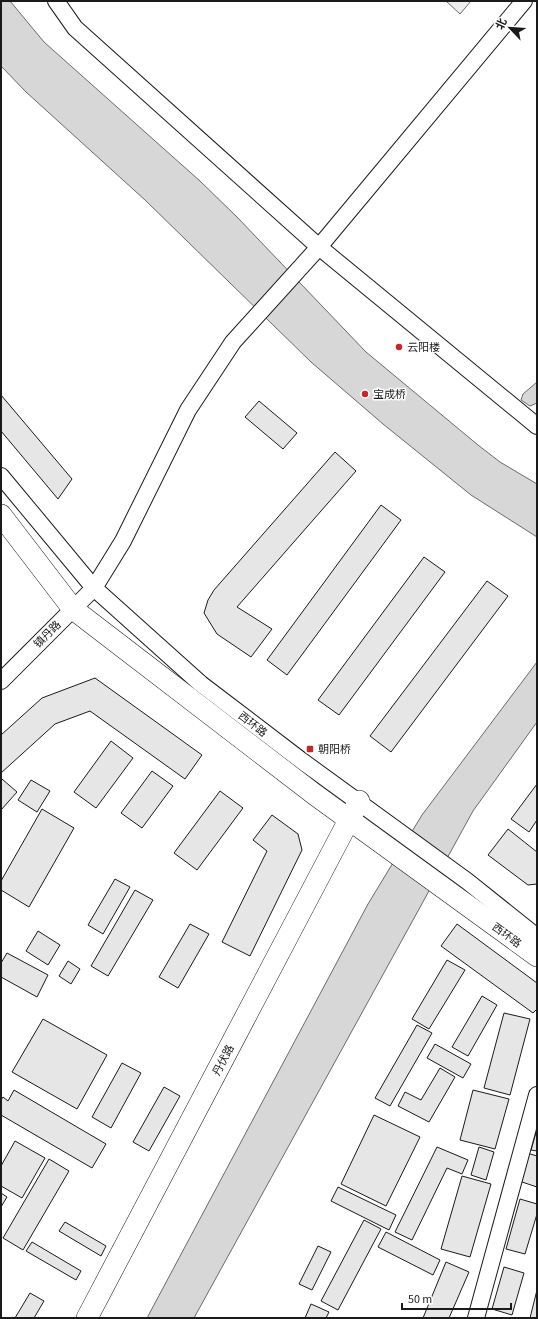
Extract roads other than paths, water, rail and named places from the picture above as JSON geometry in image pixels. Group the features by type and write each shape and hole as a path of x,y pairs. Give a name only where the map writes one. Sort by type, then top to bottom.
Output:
{"main road":[{"name":"西环路","path":"1,515 73,609 308,789 350,819 396,840 454,897 537,956"},
{"name":"丹伏路","path":"87,1318 359,801"}],"street":[{"path":"56,1 75,28 319,247 537,426"},
{"name":"镇丹路","path":"1,681 94,588 123,541 188,410 239,335 319,247 524,1"},
{"name":"西环路","path":"1,476 94,588 201,684 302,761 359,801 396,840 468,881 534,930"},
{"path":"476,1318 537,1095"}],"place":[{"name":"云阳楼","path":"399,347"},
{"name":"宝成桥","path":"365,394"},
{"name":"朝阳桥","path":"310,749"}]}
